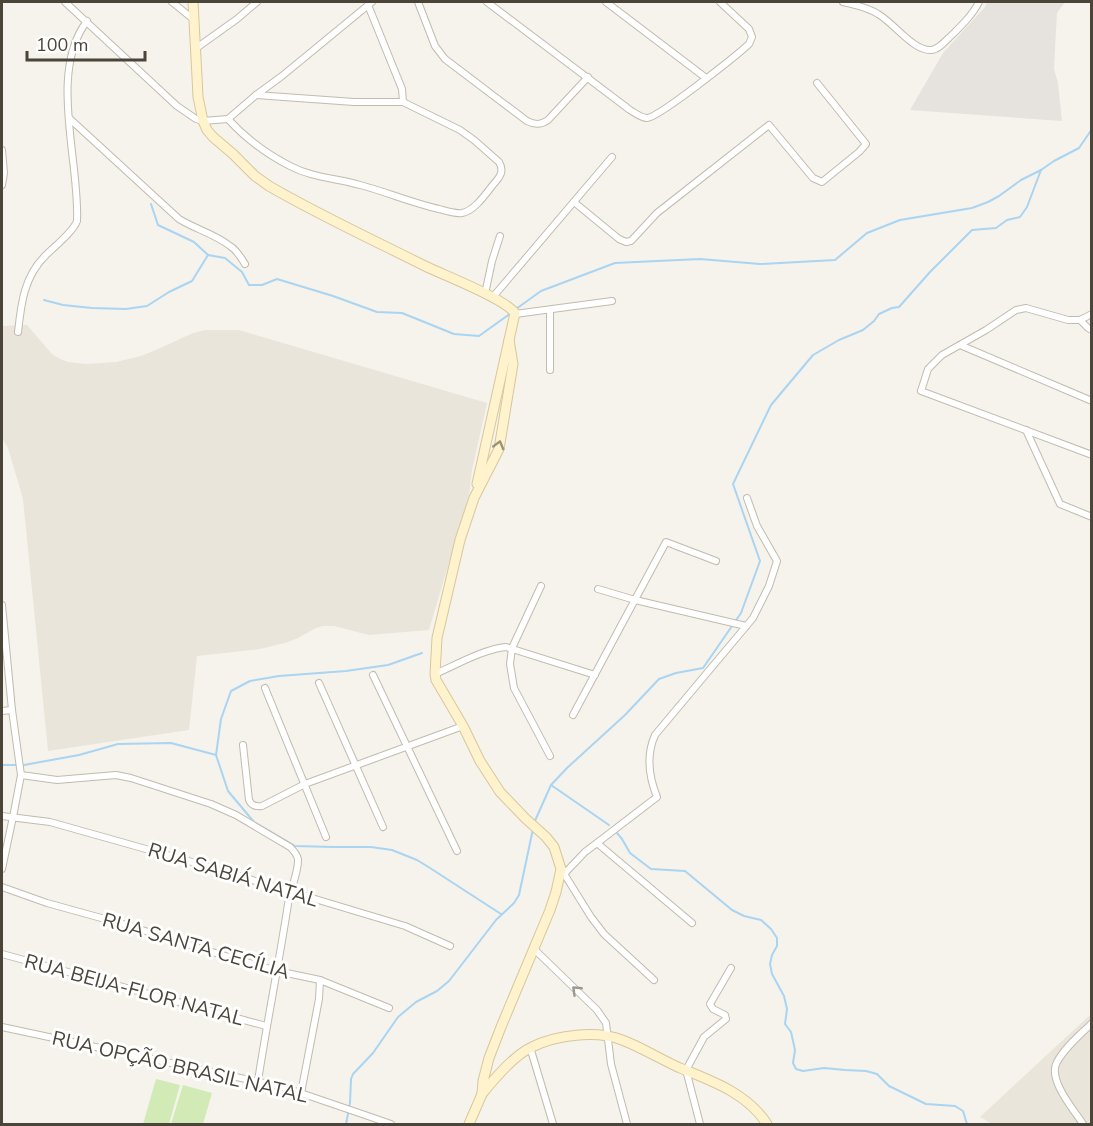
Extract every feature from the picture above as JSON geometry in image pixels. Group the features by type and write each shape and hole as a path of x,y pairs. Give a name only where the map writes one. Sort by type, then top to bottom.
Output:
{"main road":[{"path":"193,2 198,97 203,121 213,137 269,186 488,296 513,311 509,340 474,498 460,540 437,638 435,674 436,680 480,761 500,792 554,847 562,871 550,910 489,1058 482,1094"},
{"path":"474,498 499,449 513,364 509,340"},
{"path":"469,1125 482,1094 497,1076 530,1047 553,1039 581,1035 608,1036 622,1040 729,1089 760,1115 766,1125"},
{"path":"473,1114 476,1125"}],"street":[{"path":"65,2 177,106 203,121 228,119 370,3 402,89 403,102"},
{"path":"172,2 194,19"},
{"path":"195,49 257,2"},
{"path":"418,2 439,53 455,68 527,121 543,124 588,77"},
{"path":"487,2 630,110 639,116 648,118 670,105 749,44 752,37 749,29 720,2"},
{"path":"606,2 706,78"},
{"path":"843,2 872,10 913,43 930,50 937,49 970,17 980,2"},
{"path":"18,332 21,303 27,283 41,260 73,229 77,221 68,92 69,67 78,33 87,21"},
{"path":"574,202 619,239 626,242 631,241 657,213 769,125 813,178 822,182 866,144 817,83"},
{"path":"228,119 265,151 284,163 312,175 362,185 411,202 459,213 468,210 502,172 502,166 494,157 460,130 403,102 354,102 256,95"},
{"path":"70,119 179,219 230,245 245,264"},
{"path":"2,150 4,173 2,185"},
{"path":"488,296 612,157"},
{"path":"488,296 492,261 500,236"},
{"path":"513,311 550,310 612,302"},
{"path":"1092,314 1080,320 1068,321 1026,308 1016,310 942,355 928,369 921,391 1092,455"},
{"path":"550,310 550,370"},
{"path":"1080,320 1092,330"},
{"path":"960,345 1092,401"},
{"path":"1025,430 1060,504 1092,517"},
{"path":"654,980 604,934 562,871 657,797 650,770 650,752 655,735 764,597 777,561 760,532 747,498"},
{"path":"573,715 666,542 716,561"},
{"path":"542,586 512,648 510,664 514,688 550,756"},
{"path":"598,590 743,626"},
{"path":"2,605 3,642 21,775 2,869"},
{"path":"435,674 497,648 512,648 595,675"},
{"path":"373,675 457,851"},
{"path":"319,683 383,827"},
{"path":"265,688 326,837"},
{"path":"2,711 12,710"},
{"path":"243,745 249,800 252,805 262,806 304,784 462,726"},
{"path":"21,775 57,780 116,775 130,778 236,815 296,852 297,865 290,892 258,1081"},
{"name":"RUA SABIÁ NATAL","path":"2,816 50,822 192,862 405,926 450,946"},
{"path":"597,843 692,923"},
{"name":"RUA SANTA CECÍLIA","path":"2,887 47,903 277,971 321,980 389,1008"},
{"path":"534,949 597,1010 606,1023 611,1064 627,1125"},
{"name":"RUA BEIJA-FLOR NATAL","path":"2,954 266,1026"},
{"path":"700,1125 686,1070 704,1037 726,1019 725,1015 713,1009 710,1004 730,968"},
{"path":"301,1093 321,980"},
{"path":"1083,1125 1059,1087 1054,1074 1055,1064 1092,1023"},
{"name":"RUA OPÇÃO BRASIL NATAL","path":"2,1027 258,1081 365,1114 391,1125"},
{"path":"530,1047 552,1125"}],"shaded area":[{"path":"987,2 1065,2 1057,13 1054,69 1058,83 1062,121 910,110 943,53"},
{"path":"27,325 52,354 68,362 86,364 116,362 141,356 205,330 239,330 487,403 472,470 469,495 429,630 369,635 334,626 323,626 285,643 260,649 197,656 189,730 48,751 23,499 8,448 2,438 2,326"},
{"path":"1091,1014 1091,1124 992,1124 980,1117"}],"green space":[{"path":"156,1079 180,1085 169,1124 143,1124"},
{"path":"183,1085 212,1093 203,1124 171,1124"}],"waterway":[{"path":"534,823 551,785 567,768 625,715 659,679 703,668 741,613 760,561 733,484 771,405 813,355 863,330 879,314 899,307 972,230 996,228 1007,220 1020,217 1027,207 1041,170 1079,148 1092,129"},
{"path":"516,309 541,291 615,263 700,259 760,264 835,260 867,233 900,220 972,208 999,196 1021,180 1041,170"},
{"path":"151,204 158,225 194,242 208,255"},
{"path":"44,300 63,305 92,308 126,309 147,306 192,281 208,255 225,258 242,272 249,285 262,285 277,279 377,312 402,313 454,334 479,336 511,313"},
{"path":"422,653 388,665 250,681 231,691 221,719 216,755 228,791 254,822 295,846 371,847 392,850 417,860 501,914"},
{"path":"2,765 24,765 79,755 118,744 171,743 216,755"},
{"path":"551,785 609,825"},
{"path":"346,1124 353,1074 373,1053 398,1017 416,1002 437,991 449,981 496,920 514,903 519,895 533,829"},
{"path":"617,833 630,853 651,869 685,871 732,910 761,920 771,929 777,938 777,946 770,964 772,974 784,996 787,1009 785,1024 791,1032 795,1050 793,1063 796,1069 803,1071 824,1068 877,1074 889,1086 926,1104 955,1106 963,1111 967,1124"}]}
